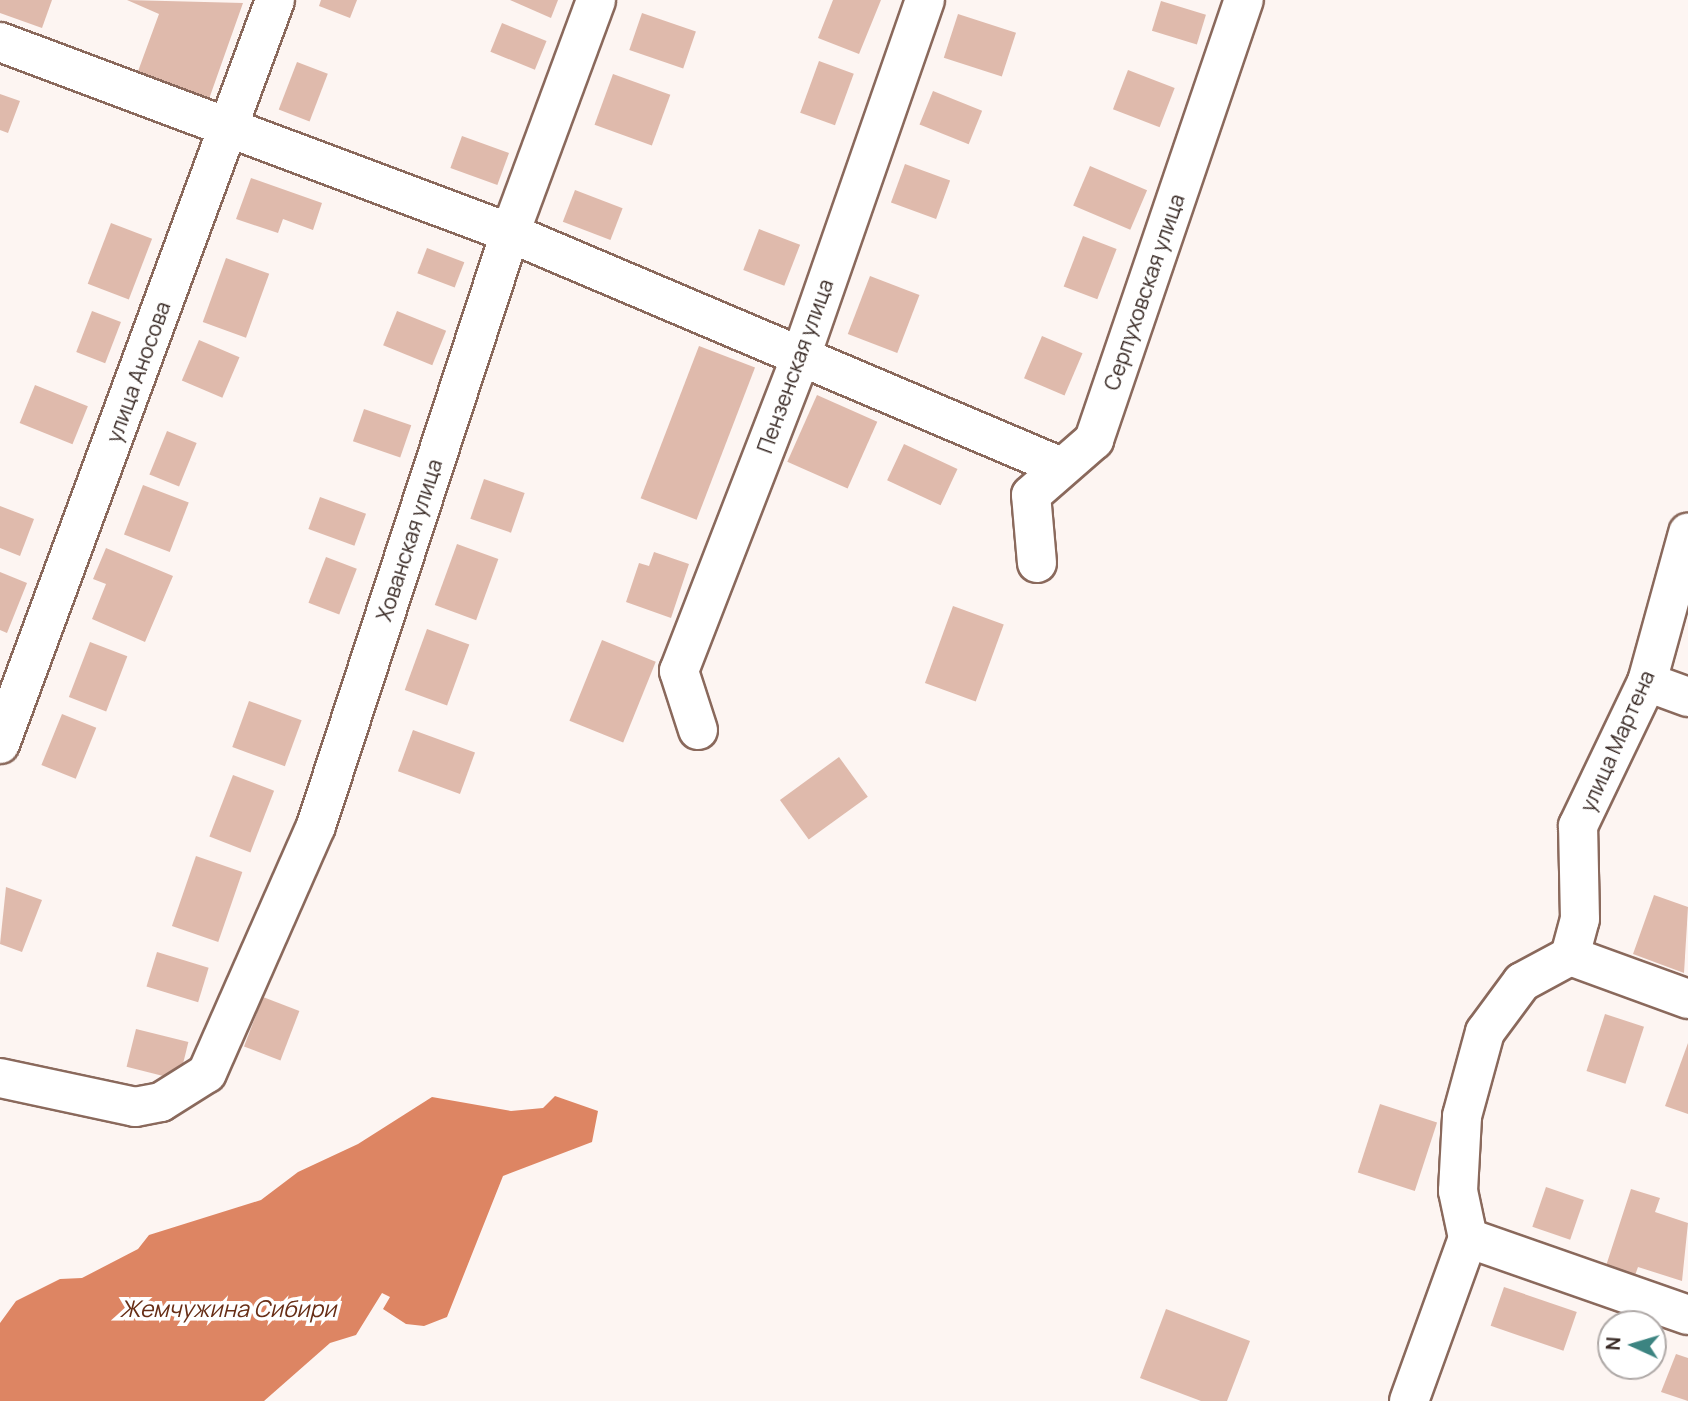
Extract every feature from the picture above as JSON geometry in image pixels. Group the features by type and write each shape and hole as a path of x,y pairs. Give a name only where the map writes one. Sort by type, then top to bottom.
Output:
{"street":[{"name":"улица Аносова","path":"0,744 275,0"},
{"name":"Хованская улица","path":"0,1078 135,1107 161,1102 207,1073 316,826 510,233 596,0"},
{"name":"Пензенская улица","path":"698,730 679,671 801,356 925,0"},
{"name":"Серпуховская улица","path":"1037,564 1031,495 1059,466 1094,440 1244,0"},
{"path":"0,42 230,124 510,233 1059,466"},
{"name":"улица Мартена","path":"1570,956 1580,919 1578,826 1647,682 1688,533"},
{"path":"1647,682 1688,697"},
{"path":"1409,1401 1468,1238 1458,1191 1462,1116 1485,1032 1522,982 1570,956 1688,999"},
{"path":"1468,1238 1688,1315"}],"water":[{"name":"Жемчужина Сибири","path":"555,1096 598,1111 592,1142 503,1176 447,1317 424,1326 406,1324 383,1309 390,1297 382,1293 356,1335 330,1343 264,1401 0,1401 0,1323 16,1301 60,1279 82,1278 138,1249 149,1235 261,1200 298,1172 358,1144 432,1097 511,1111 543,1108"}],"building":[{"path":"0,0 52,0 42,28 0,13"},
{"path":"127,0 243,3 209,99 137,74 159,14"},
{"path":"321,0 357,0 350,18 319,6"},
{"path":"510,0 558,0 551,18"},
{"path":"833,0 881,0 859,54 818,38"},
{"path":"1161,1 1206,15 1197,44 1152,31"},
{"path":"642,13 696,32 683,68 629,50"},
{"path":"958,14 1016,33 1002,77 944,58"},
{"path":"502,23 547,41 535,70 490,52"},
{"path":"819,61 854,74 835,125 800,113"},
{"path":"297,62 328,74 310,121 279,110"},
{"path":"1128,70 1175,88 1160,127 1113,109"},
{"path":"613,74 670,95 652,146 595,125"},
{"path":"933,91 982,111 969,144 920,124"},
{"path":"0,94 20,101 8,133 0,130"},
{"path":"462,136 509,153 497,185 450,168"},
{"path":"905,164 950,180 936,219 891,203"},
{"path":"1090,166 1147,190 1130,230 1073,206"},
{"path":"251,178 322,203 313,230 283,219 278,233 236,219"},
{"path":"575,190 623,208 610,240 563,222"},
{"path":"111,223 152,239 129,299 88,284"},
{"path":"759,229 800,245 784,286 743,270"},
{"path":"1083,236 1117,249 1097,299 1064,286"},
{"path":"427,248 464,262 455,288 417,273"},
{"path":"226,258 269,274 246,338 203,322"},
{"path":"870,276 919,295 897,353 848,334"},
{"path":"92,311 121,322 105,363 76,352"},
{"path":"397,311 446,331 432,365 383,345"},
{"path":"1042,336 1083,353 1065,396 1024,378"},
{"path":"199,340 240,357 222,398 182,381"},
{"path":"699,346 755,368 697,520 641,498"},
{"path":"35,385 88,406 72,444 20,423"},
{"path":"817,395 877,422 848,489 787,462"},
{"path":"364,409 411,425 400,457 353,441"},
{"path":"167,431 197,443 179,487 149,475"},
{"path":"904,444 957,469 941,505 887,480"},
{"path":"484,479 525,493 511,533 470,519"},
{"path":"143,485 189,503 170,552 124,534"},
{"path":"320,497 366,514 354,546 308,529"},
{"path":"0,506 34,519 20,556 0,548"},
{"path":"457,544 498,559 476,620 435,605"},
{"path":"106,548 173,576 145,642 92,619 106,584 93,579"},
{"path":"654,552 689,564 671,618 626,602 639,563 649,566"},
{"path":"326,557 357,569 339,615 308,603"},
{"path":"0,572 27,583 7,633 0,630"},
{"path":"953,606 1004,624 976,702 925,683"},
{"path":"427,629 469,644 447,705 405,690"},
{"path":"602,640 656,662 623,742 569,721"},
{"path":"90,642 127,656 106,711 69,697"},
{"path":"249,701 302,720 285,766 232,747"},
{"path":"62,714 96,728 76,779 41,765"},
{"path":"413,730 475,753 460,794 398,771"},
{"path":"839,757 868,797 809,840 780,800"},
{"path":"233,775 274,791 250,852 209,837"},
{"path":"196,856 242,872 218,942 172,926"},
{"path":"6,887 42,900 22,952 0,944"},
{"path":"1654,895 1688,907 1684,973 1633,954"},
{"path":"157,952 209,968 198,1002 146,986"},
{"path":"263,997 299,1011 280,1060 244,1046"},
{"path":"1605,1014 1644,1027 1625,1084 1586,1071"},
{"path":"136,1029 188,1042 179,1080 127,1067"},
{"path":"1688,1043 1688,1114 1665,1106"},
{"path":"1380,1104 1437,1123 1415,1191 1358,1172"},
{"path":"1546,1187 1584,1200 1570,1240 1532,1227"},
{"path":"1631,1189 1660,1198 1655,1212 1688,1223 1682,1281 1638,1267 1633,1281 1604,1272"},
{"path":"1504,1287 1577,1312 1563,1351 1491,1326"},
{"path":"1166,1309 1250,1341 1227,1401 1201,1401 1140,1378"},
{"path":"1676,1354 1688,1358 1688,1401 1661,1392"}]}
